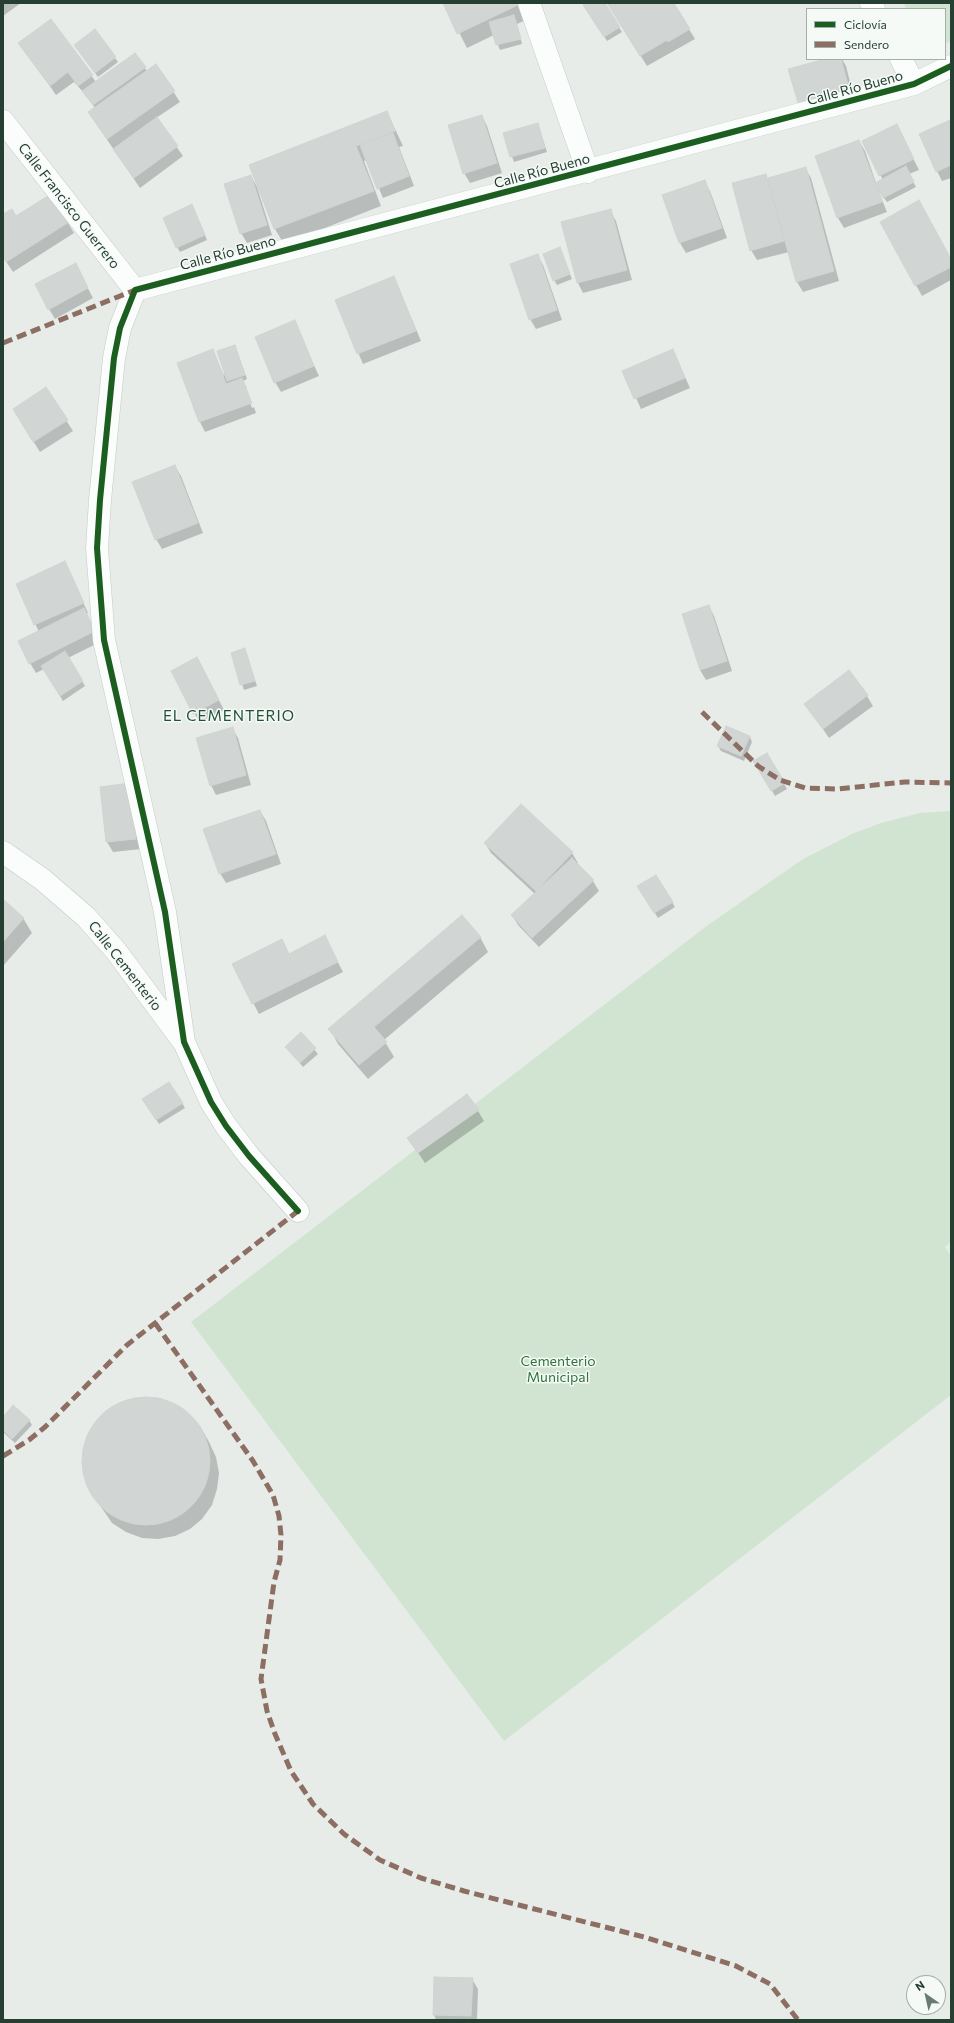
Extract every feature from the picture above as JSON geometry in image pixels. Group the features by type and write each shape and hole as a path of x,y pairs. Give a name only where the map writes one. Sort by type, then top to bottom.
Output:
{"street":[{"path":"529,3 588,172"},
{"path":"902,60 914,84"},
{"name":"Calle Río Bueno","path":"135,290 588,172 914,84 951,66"},
{"name":"Calle Francisco Guerrero","path":"3,121 135,290"},
{"path":"135,290 120,328 114,358 97,548 104,640 165,912 184,1042 211,1102 226,1126 249,1156 298,1211"},
{"name":"Calle Cementerio","path":"3,852 42,878 86,916 116,951 184,1042"}],"green space":[{"path":"904,3 951,3 951,41 946,44 946,8 906,8"},
{"name":"Cementerio Municipal","path":"951,811 951,1242 945,1247 951,1256 951,1395 504,1741 191,1322 708,925 803,859 854,833 881,823 920,813"}],"building":[{"path":"443,3 517,3 518,5 457,34"},
{"path":"586,3 605,3 620,27 604,37 583,5"},
{"path":"607,3 643,3 667,40 640,56"},
{"path":"644,3 674,3 690,29 668,42"},
{"path":"514,15 521,39 496,45 489,22"},
{"path":"51,19 93,75 78,86 68,72 50,86 18,43"},
{"path":"95,29 116,57 95,73 74,45"},
{"path":"135,53 146,67 93,105 82,91"},
{"path":"821,60 841,60 850,92 799,106 788,69"},
{"path":"156,64 175,91 107,139 88,112"},
{"path":"387,111 395,131 356,146 374,191 274,229 249,165"},
{"path":"482,115 497,163 463,174 448,125"},
{"path":"157,117 178,146 134,178 113,149"},
{"path":"950,120 951,165 936,172 919,134"},
{"path":"538,123 545,148 510,157 503,133"},
{"path":"897,124 914,159 879,176 862,141"},
{"path":"393,133 409,176 377,189 360,145"},
{"path":"859,140 882,202 837,218 815,156"},
{"path":"906,166 914,182 883,198 875,183"},
{"path":"806,167 834,271 796,282 768,178"},
{"path":"766,174 784,241 750,251 732,183"},
{"path":"251,175 267,225 240,234 224,184"},
{"path":"705,180 722,228 679,243 662,195"},
{"path":"51,194 69,222 6,262 3,257 3,214 12,209 16,216"},
{"path":"919,200 951,259 951,267 915,286 880,222"},
{"path":"192,204 205,235 176,248 163,218"},
{"path":"611,209 627,270 577,283 561,222"},
{"path":"560,247 570,274 553,281 543,254"},
{"path":"538,254 557,310 529,320 510,264"},
{"path":"76,263 88,288 48,310 35,284"},
{"path":"394,276 416,331 357,354 335,300"},
{"path":"295,320 314,366 274,383 255,337"},
{"path":"235,345 245,375 227,381 217,351"},
{"path":"213,349 226,384 242,378 252,403 199,422 177,363"},
{"path":"673,349 685,378 634,399 622,371"},
{"path":"46,387 68,420 33,442 13,409"},
{"path":"175,465 198,523 155,540 132,482"},
{"path":"65,561 84,603 34,625 16,584"},
{"path":"709,605 727,661 700,670 682,614"},
{"path":"84,608 95,631 29,664 18,641"},
{"path":"245,648 255,681 240,685 231,653"},
{"path":"65,651 83,681 60,696 41,666"},
{"path":"197,657 219,700 193,714 171,671"},
{"path":"849,670 868,695 823,729 804,704"},
{"path":"726,726 750,736 741,756 717,746"},
{"path":"233,727 246,775 210,786 196,738"},
{"path":"767,753 785,783 771,791 753,761"},
{"path":"130,783 136,839 106,842 100,787"},
{"path":"521,804 573,852 536,891 484,843"},
{"path":"260,810 276,854 219,874 203,829"},
{"path":"572,858 594,880 532,938 511,915"},
{"path":"656,875 673,902 654,913 637,886"},
{"path":"3,899 24,918 3,942"},
{"path":"462,915 481,937 374,1027 387,1042 359,1065 328,1029"},
{"path":"325,935 338,962 252,1004 232,964 282,939 289,954"},
{"path":"301,1032 316,1048 300,1063 285,1047"},
{"path":"169,1082 183,1103 156,1120 142,1099"},
{"path":"467,1094 479,1110 418,1153 407,1138"},
{"path":"140,1397 152,1397 165,1400 182,1408 195,1420 207,1442 210,1461 209,1473 205,1485 199,1497 187,1510 165,1522 152,1525 140,1525 127,1522 110,1514 97,1502 85,1480 82,1467 82,1455 85,1442 93,1425 105,1412 127,1400"},
{"path":"13,1405 30,1420 12,1439 3,1430 3,1417"},
{"path":"434,1977 473,1978 471,2016 433,2015"}],"marked path":[{"path":"3,343 135,290"},
{"path":"702,712 758,766 780,780 805,788 837,789 905,782 951,783"},
{"path":"3,1456 29,1440 45,1427 127,1345 298,1211"},
{"path":"155,1323 253,1461 273,1495 279,1516 281,1535 280,1560 274,1582 261,1679 267,1711 275,1734 291,1771 313,1804 344,1834 380,1860 421,1878 464,1891 644,1937 736,1966 770,1984 798,2020"}],"cycle path":[{"path":"298,1211 249,1156 226,1126 211,1102 184,1042 165,912 104,640 97,548 100,500 114,358 120,328 135,290 914,84 951,66"}],"district":[{"name":"EL CEMENTERIO","path":"229,716"}]}
